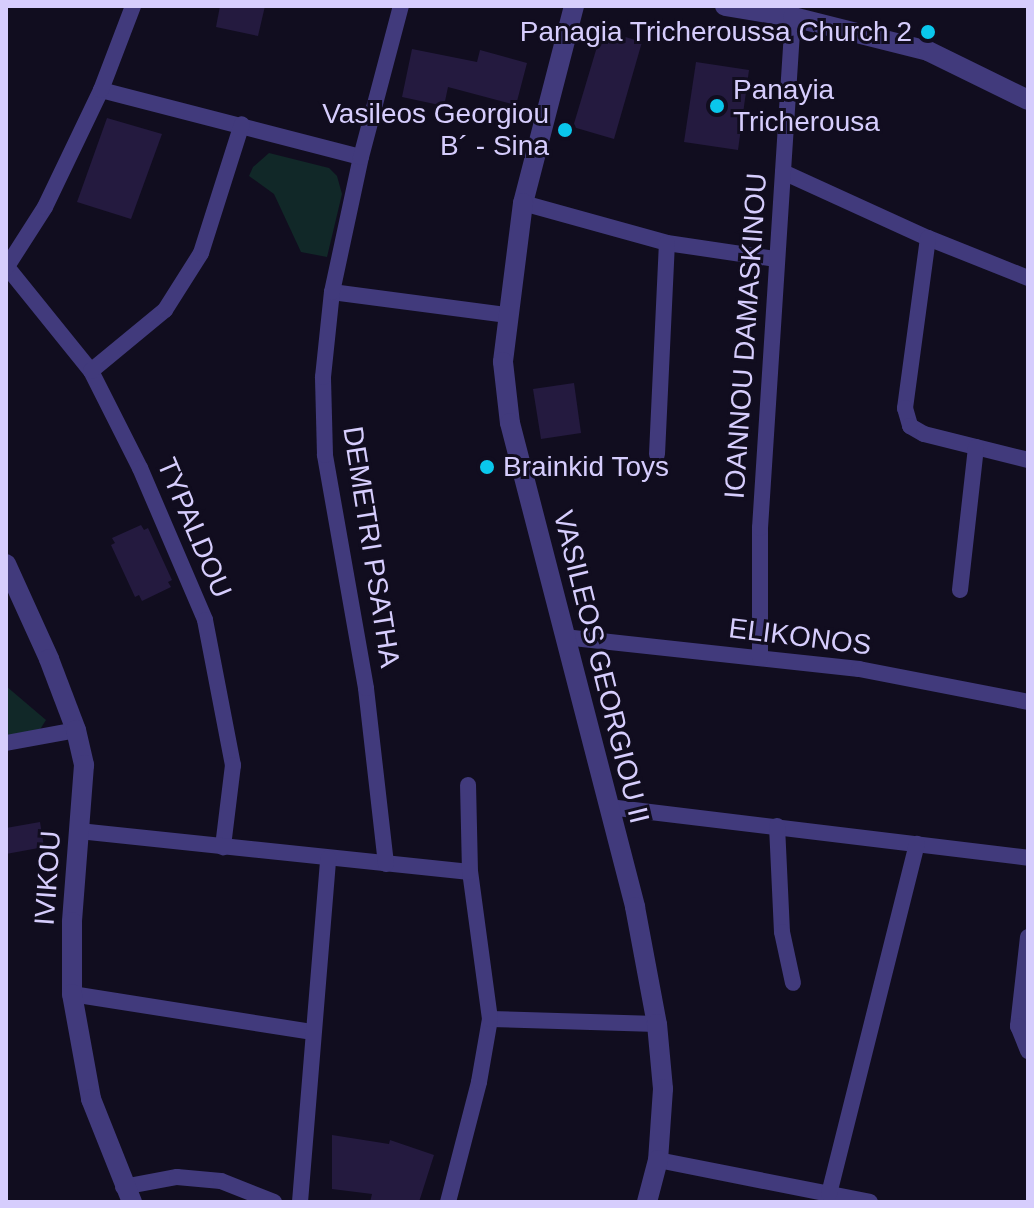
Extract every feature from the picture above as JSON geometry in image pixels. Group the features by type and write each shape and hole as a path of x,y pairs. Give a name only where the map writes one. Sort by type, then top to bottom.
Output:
{"street":[{"path":"6,268 45,207 101,90 133,6"},
{"name":"DEMETRI PSATHA","path":"386,864 366,688 325,455 323,377 332,292 361,157 401,6"},
{"name":"VASILEOS GEORGIOU II","path":"574,6 523,203 503,362 510,423 635,907 657,1024 663,1089 658,1160 647,1202"},
{"path":"725,6 793,17 928,51 1027,95"},
{"name":"IOANNOU DAMASKINOU","path":"760,658 760,528 793,17"},
{"path":"101,90 361,157"},
{"path":"91,371 165,310 201,253 242,124"},
{"path":"783,172 928,238 1028,278"},
{"path":"523,203 667,243 775,259"},
{"path":"928,238 905,408 910,426 924,434 1028,460"},
{"path":"657,454 667,243"},
{"name":"TYPALDOU","path":"6,268 91,371 140,468 205,620 233,765 223,847"},
{"path":"332,292 507,315"},
{"path":"960,590 976,447"},
{"name":"IVIKOU","path":"6,564 76,730 84,765 72,922 72,994 91,1099 127,1194"},
{"name":"ELIKONOS","path":"564,637 859,669 1028,702"},
{"path":"6,743 76,730"},
{"path":"448,1202 479,1082 490,1019 470,872 468,785"},
{"path":"609,807 1028,858"},
{"path":"777,826 782,932 793,983"},
{"path":"79,831 470,872"},
{"path":"829,1194 917,844"},
{"path":"300,1202 328,858"},
{"path":"1026,1050 1018,1026 1028,937"},
{"path":"72,994 313,1032"},
{"path":"490,1019 657,1024"},
{"path":"658,1160 870,1202"},
{"path":"127,1194 177,1177 221,1181 274,1202"}],"green space":[{"path":"269,153 329,168 337,176 342,194 327,257 301,252 274,194 249,176 253,167"},
{"path":"6,686 46,720 39,731 6,736"}],"building":[{"path":"220,6 265,6 258,36 216,27"},
{"path":"602,30 642,42 614,139 573,127"},
{"path":"412,49 477,62 480,50 527,63 516,105 448,87 444,106 402,97"},
{"name":"Panayia Tricherousa","path":"696,62 749,70 738,150 684,142"},
{"path":"107,118 162,134 131,219 77,202"},
{"path":"574,383 581,433 541,439 533,389"},
{"path":"141,525 144,530 148,528 172,580 168,582 171,587 142,601 139,595 135,597 111,545 115,543 112,538"},
{"path":"40,822 44,847 6,854 6,828"},
{"path":"332,1135 389,1144 390,1140 434,1155 419,1202 370,1202 372,1194 332,1189"}],"place":[{"name":"Panagia Tricheroussa Church 2","path":"928,32"},
{"name":"Panayia Tricherousa","path":"717,106"},
{"name":"Vasileos Georgiou B´ - Sina","path":"565,130"},
{"name":"Brainkid Toys","path":"487,467"}]}
